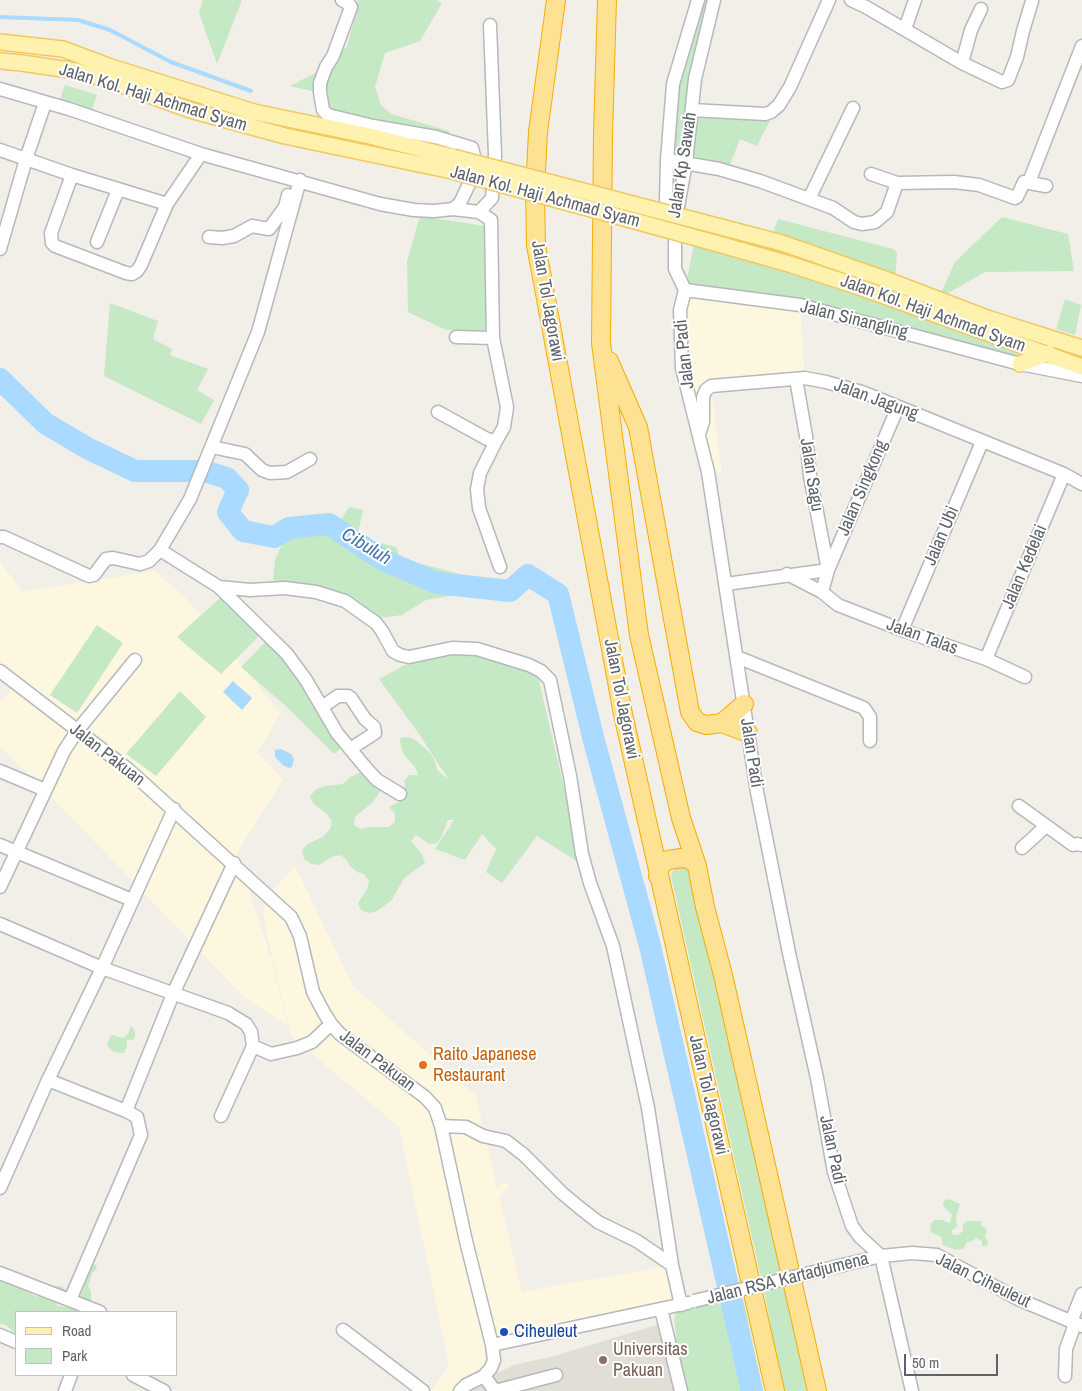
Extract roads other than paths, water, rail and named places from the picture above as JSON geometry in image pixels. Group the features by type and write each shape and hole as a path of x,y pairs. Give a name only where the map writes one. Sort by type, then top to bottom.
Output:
{"highway":[{"name":"Jalan Tol Jagorawi","path":"556,0 538,132 535,191 536,245 623,714 775,1391"},
{"name":"Jalan Tol Jagorawi","path":"607,0 600,342 639,635 681,818 697,866 705,907 723,975 817,1391"},
{"path":"600,342 638,427 690,712 697,722 706,725 722,723 748,733"},
{"path":"722,723 744,704"},
{"path":"658,876 660,866 668,860 690,859 697,866"}],"main road":[{"name":"Jalan Kol. Haji Achmad Syam","path":"0,42 63,49 108,66 254,112 370,136 452,164 789,264 1082,367"},
{"name":"Jalan Kol. Haji Achmad Syam","path":"0,61 76,72 105,80 190,110 285,136 452,164 722,226 782,243 987,318 1076,346"},
{"path":"1020,364 1076,346"}],"street":[{"path":"342,0 351,7 333,56 326,67 320,83 323,110 328,115 364,124 436,137 472,148 474,156 470,182 460,204 453,208"},
{"name":"Jalan Kp Sawah","path":"675,231 666,200 673,84 698,0"},
{"name":"Jalan Kp Sawah","path":"675,231 699,60 714,0"},
{"path":"692,110 765,114 771,112 779,105 790,87 829,0"},
{"path":"850,0 866,7 962,63 1002,82 1008,80 1017,57 1032,1"},
{"path":"905,29 915,0"},
{"path":"962,63 980,9"},
{"path":"479,212 492,198 495,155 490,25"},
{"path":"1029,182 1082,46"},
{"path":"0,88 69,109 201,154 380,204 414,210 434,211 453,208 479,212 491,220 493,338 506,407 504,427 480,472 477,489 478,508 500,567"},
{"path":"0,249 26,159 45,103"},
{"path":"810,199 853,108"},
{"path":"0,150 118,190 167,204"},
{"path":"72,175 51,233 52,243 54,246 132,274 142,265 167,204 201,154"},
{"path":"667,160 719,169 760,181 833,208 854,222 870,224 880,219 887,212 897,183"},
{"path":"871,174 897,183 954,182 979,185 1015,198 1023,183 1029,182 1046,186"},
{"path":"209,237 222,238 234,236 252,226 269,229 285,207 297,180"},
{"path":"0,537 4,537 89,576 94,575 106,558 142,564 149,561 160,550 184,512 258,332 297,180"},
{"path":"97,242 118,190"},
{"path":"675,231 676,269 685,290"},
{"name":"Jalan Sinangling","path":"685,290 800,305 1020,364 1082,376"},
{"name":"Jalan Padi","path":"685,290 680,310 682,368 708,472 757,792 789,953 817,1078 834,1172 852,1226 860,1237 881,1256"},
{"path":"456,337 493,338"},
{"path":"1020,364 1027,355 1025,347"},
{"name":"Jalan Jagung","path":"698,434 703,422 703,397 706,390 711,386 805,378 862,392 1064,474 1082,484"},
{"name":"Jalan Sagu","path":"796,379 806,436 810,476 828,570"},
{"name":"Jalan Singkong","path":"828,570 898,406"},
{"path":"438,412 487,439 496,441"},
{"name":"Jalan Ubi","path":"902,630 982,442"},
{"path":"211,448 245,454 262,470 270,473 287,472 310,459"},
{"name":"Jalan Kedelai","path":"986,659 1064,474"},
{"path":"160,550 219,587 287,654 350,749 377,780 400,794"},
{"path":"726,584 787,574 828,570 822,592"},
{"name":"Jalan Talas","path":"787,574 822,592 838,605 902,630 986,659 1026,677"},
{"path":"219,587 250,590 285,588 316,592 345,601 376,623 393,651 400,655 409,657 452,648 478,649 529,666 546,674 550,680 582,854 590,883 613,946 648,1108 672,1265 681,1305 492,1345"},
{"path":"737,657 864,708 870,717 870,741"},
{"path":"0,887 64,751 76,731 135,660"},
{"name":"Jalan Pakuan","path":"0,671 129,770 174,809 291,918 300,936 313,992 331,1024 340,1034 425,1097 435,1108 441,1126 466,1241 492,1345 494,1360 491,1368 484,1376"},
{"path":"322,707 338,696 348,696 352,698 365,719 374,727 375,733 350,749"},
{"path":"0,771 45,790"},
{"path":"1020,806 1073,845 1082,845"},
{"path":"0,1188 174,809"},
{"path":"1022,848 1046,826"},
{"path":"0,845 132,900"},
{"path":"126,1111 174,994 234,864"},
{"path":"0,924 102,968 240,1019 249,1028 253,1046 221,1116"},
{"path":"253,1046 271,1054 291,1049 312,1042 331,1024"},
{"path":"48,1080 137,1117 141,1134 70,1300"},
{"path":"441,1126 466,1127 483,1136 506,1141 524,1155 562,1193 598,1222 637,1241 672,1265"},
{"name":"Jalan Ciheuleut","path":"881,1256 912,1253 938,1255 1018,1299 1076,1324"},
{"path":"881,1256 912,1391"},
{"name":"Jalan RSA Kartadjumena","path":"681,1305 881,1256"},
{"path":"0,1273 97,1311"},
{"path":"1065,1376 1066,1348 1076,1324 1082,1294"},
{"path":"661,1309 681,1391"},
{"path":"343,1330 422,1391"},
{"path":"0,1335 15,1342"},
{"path":"460,1391 466,1385 484,1376 495,1391 556,1375"},
{"path":"65,1391 71,1376"},
{"path":"134,1376 164,1391"}],"water":[{"path":"233,681 252,698 242,710 223,692"},
{"path":"281,749 291,754 294,759 292,767 284,766 275,757 275,750"}],"waterway":[{"path":"0,17 78,20 110,30 171,62 251,91"},
{"name":"Cibuluh","path":"0,379 45,423 87,448 135,471 204,471 227,478 238,490 228,512 243,531 274,537 289,528 329,524 383,560 437,583 510,591 528,575 558,594 594,741 650,946 752,1391"}],"place":[{"name":"Raito Japanese Restaurant","path":"423,1065"},
{"name":"Ciheuleut","path":"504,1332"},
{"name":"Universitas Pakuan","path":"603,1360"}]}
